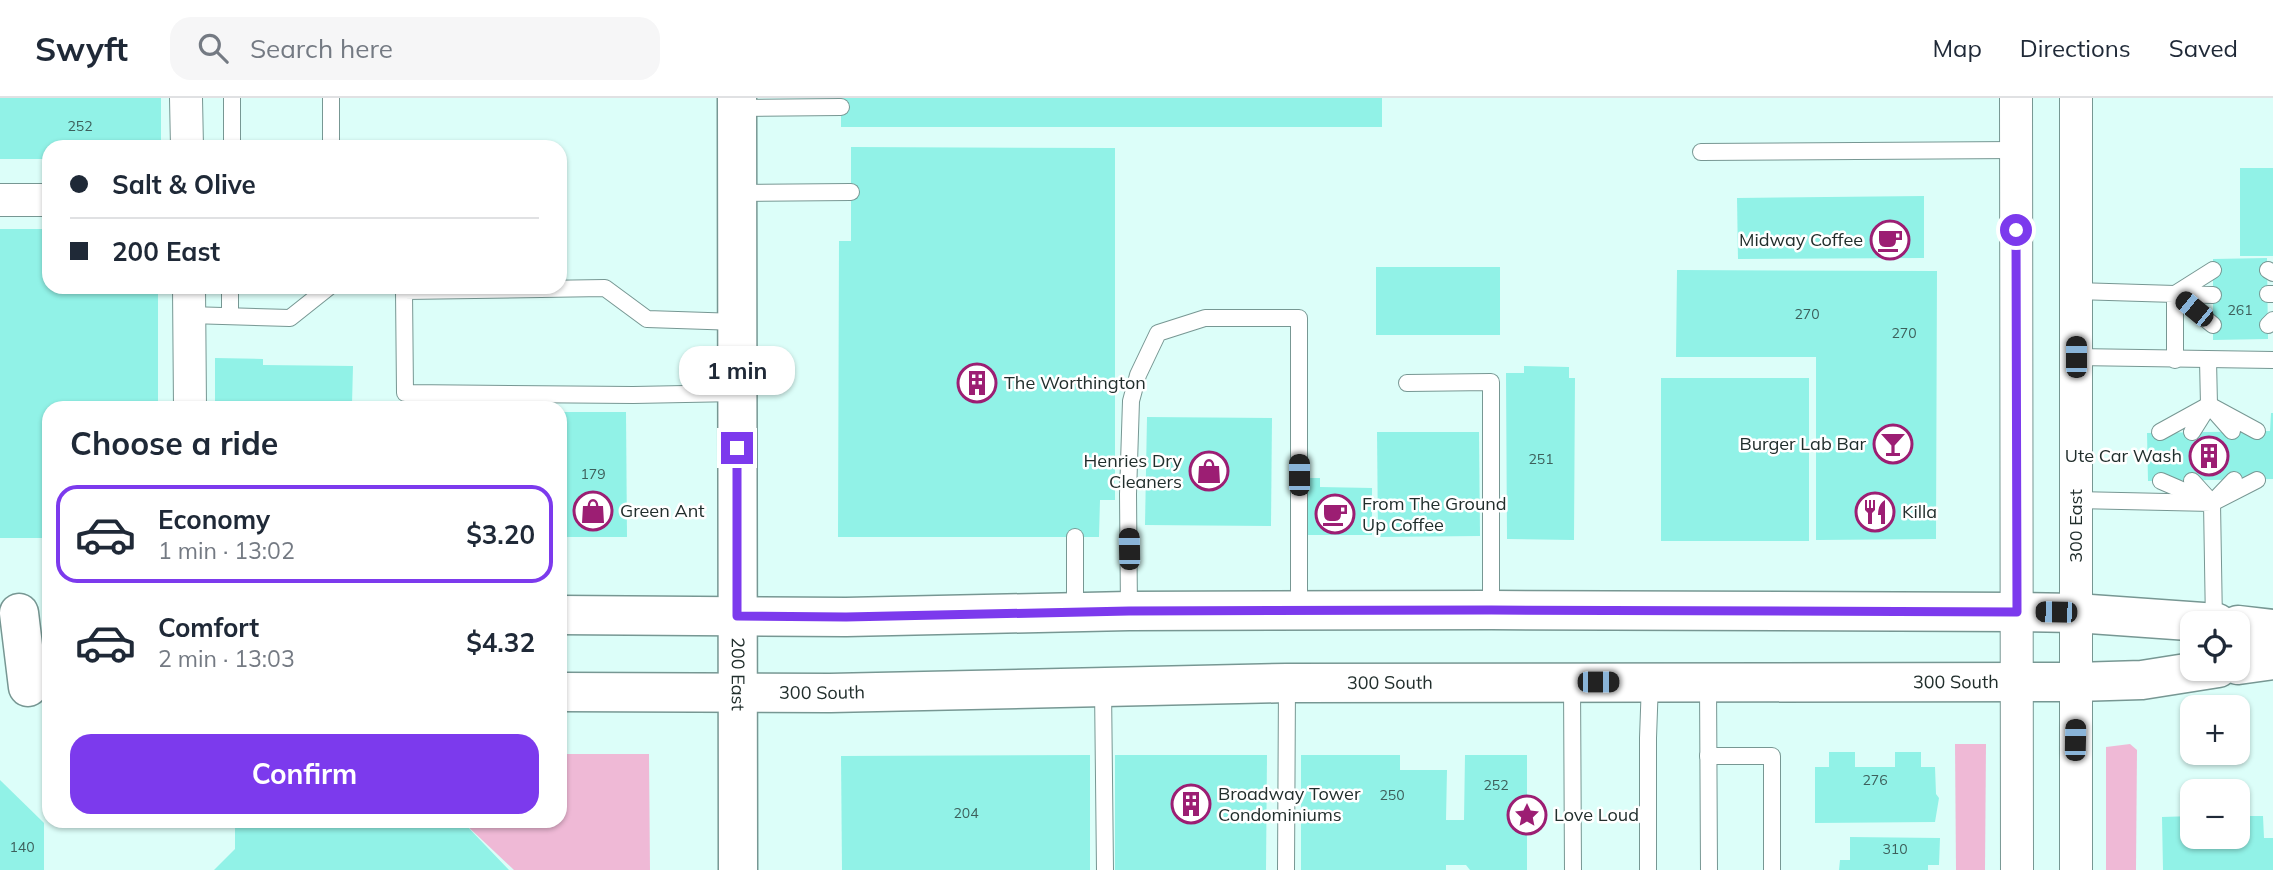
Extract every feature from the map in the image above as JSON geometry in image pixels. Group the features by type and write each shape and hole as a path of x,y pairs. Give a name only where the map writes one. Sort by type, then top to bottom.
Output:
{"street":[{"path":"187,98 187,140"},
{"path":"2016,98 2017,870"},
{"name":"300 East","path":"2076,98 2076,870"},
{"name":"200 East","path":"737,103 737,870"},
{"path":"0,200 42,200"},
{"path":"189,301 190,401"},
{"path":"567,615 846,617 1129,611 1491,610 2076,612 2180,620"},
{"path":"23,613 26,687"},
{"path":"2250,626 2273,629"},
{"path":"2250,663 2273,660"},
{"name":"300 South","path":"567,692 737,693 1287,683 2076,682 2142,680 2180,674"}],"lane":[{"path":"232,98 232,140"},
{"path":"331,98 331,140"},
{"path":"737,103 841,107"},
{"path":"1701,152 2016,150"},
{"path":"737,193 850,192"},
{"path":"2175,294 2213,270"},
{"path":"567,289 605,288 647,319 737,323"},
{"path":"2076,290 2213,295"},
{"path":"230,294 230,315"},
{"path":"189,301 230,315 290,318 320,294"},
{"path":"404,294 405,393 737,393"},
{"path":"2175,294 2213,325"},
{"path":"2175,294 2175,360"},
{"path":"1129,611 1128,494 1131,401 1138,375 1158,333 1205,318 1299,318 1299,611"},
{"path":"2076,357 2273,360"},
{"path":"2192,432 2209,405 2208,360"},
{"path":"1407,383 1491,382 1491,610"},
{"path":"2209,405 2258,431"},
{"path":"2209,405 2232,431"},
{"path":"2161,432 2209,405"},
{"path":"2212,503 2234,480"},
{"path":"2076,500 2212,503 2257,480"},
{"path":"2161,481 2212,503"},
{"path":"2192,481 2212,503 2216,611"},
{"path":"1075,537 1075,612"},
{"path":"1572,682 1573,870"},
{"path":"1648,870 1650,682"},
{"path":"1708,682 1709,870"},
{"path":"1286,870 1287,683"},
{"path":"1103,687 1105,870"},
{"path":"1708,756 1772,756 1772,870"}],"shaded area":[{"path":"1955,744 1986,744 1985,870 1956,870"},
{"path":"2130,744 2137,750 2136,870 2106,870 2106,747"},
{"path":"567,754 649,754 650,870 514,870 469,828 567,828"}],"building":[{"path":"0,98 161,98 161,140 42,140 42,159 0,159"},
{"path":"841,98 1382,98 1382,127 841,127"},
{"name":"The Worthington","path":"851,147 1115,148 1115,500 1100,500 1099,537 838,537 839,241 851,241"},
{"path":"2240,168 2273,168 2273,256 2240,256"},
{"path":"1924,196 1924,258 1738,259 1737,198"},
{"path":"0,229 42,229 42,294 158,294 158,401 42,401 42,538 0,538"},
{"path":"2267,258 2268,339 2213,340 2213,259"},
{"path":"1376,267 1500,267 1500,335 1376,335"},
{"path":"1677,270 1937,271 1936,539 1816,540 1816,357 1676,357"},
{"path":"215,358 263,359 263,365 353,366 352,401 215,401"},
{"path":"1524,366 1569,367 1569,378 1575,378 1574,540 1507,539 1506,373 1524,373"},
{"path":"1661,378 1809,378 1809,541 1661,541"},
{"path":"567,412 626,412 627,537 567,537"},
{"name":"Ute Car Wash","path":"2271,413 2273,479 2148,481 2147,433 2270,431"},
{"name":"Henries Dry Cleaners","path":"1147,417 1272,418 1271,526 1145,525"},
{"path":"1377,432 1479,432 1480,536 1378,537"},
{"path":"1307,478 1320,478 1320,487 1372,488 1372,535 1307,535"},
{"path":"1829,752 1855,752 1855,767 1895,767 1895,752 1921,752 1921,767 1935,767 1936,794 1939,798 1935,822 1815,823 1815,767 1829,767"},
{"path":"1090,755 1090,870 842,870 841,756"},
{"name":"Broadway Tower Condominiums","path":"1115,755 1267,755 1266,870 1115,870"},
{"path":"1301,755 1400,755 1400,770 1447,770 1446,820 1464,820 1465,755 1527,755 1527,870 1470,870 1466,865 1446,865 1446,870 1301,870"},
{"path":"0,780 42,821 44,870 0,870"},
{"path":"2180,816 2180,849 2250,849 2250,816 2263,816 2264,838 2273,838 2273,870 2163,870 2162,817"},
{"path":"235,828 469,828 509,870 214,870 235,849"},
{"path":"1850,837 1940,838 1939,865 1928,865 1928,870 1839,870 1840,860 1850,860"}],"place":[{"name":"Midway Coffee","path":"1890,240"},
{"name":"The Worthington","path":"977,383"},
{"name":"Burger Lab Bar","path":"1893,444"},
{"name":"Ute Car Wash","path":"2209,456"},
{"name":"Henries Dry Cleaners","path":"1209,471"},
{"name":"Green Ant","path":"593,511"},
{"name":"Killa","path":"1875,512"},
{"name":"From The Ground Up Coffee","path":"1335,514"},
{"name":"Broadway Tower Condominiums","path":"1191,804"},
{"name":"Love Loud","path":"1527,815"}],"route":[{"path":"737,448 737,616 846,617 1129,611 2017,612 2016,230"}]}
